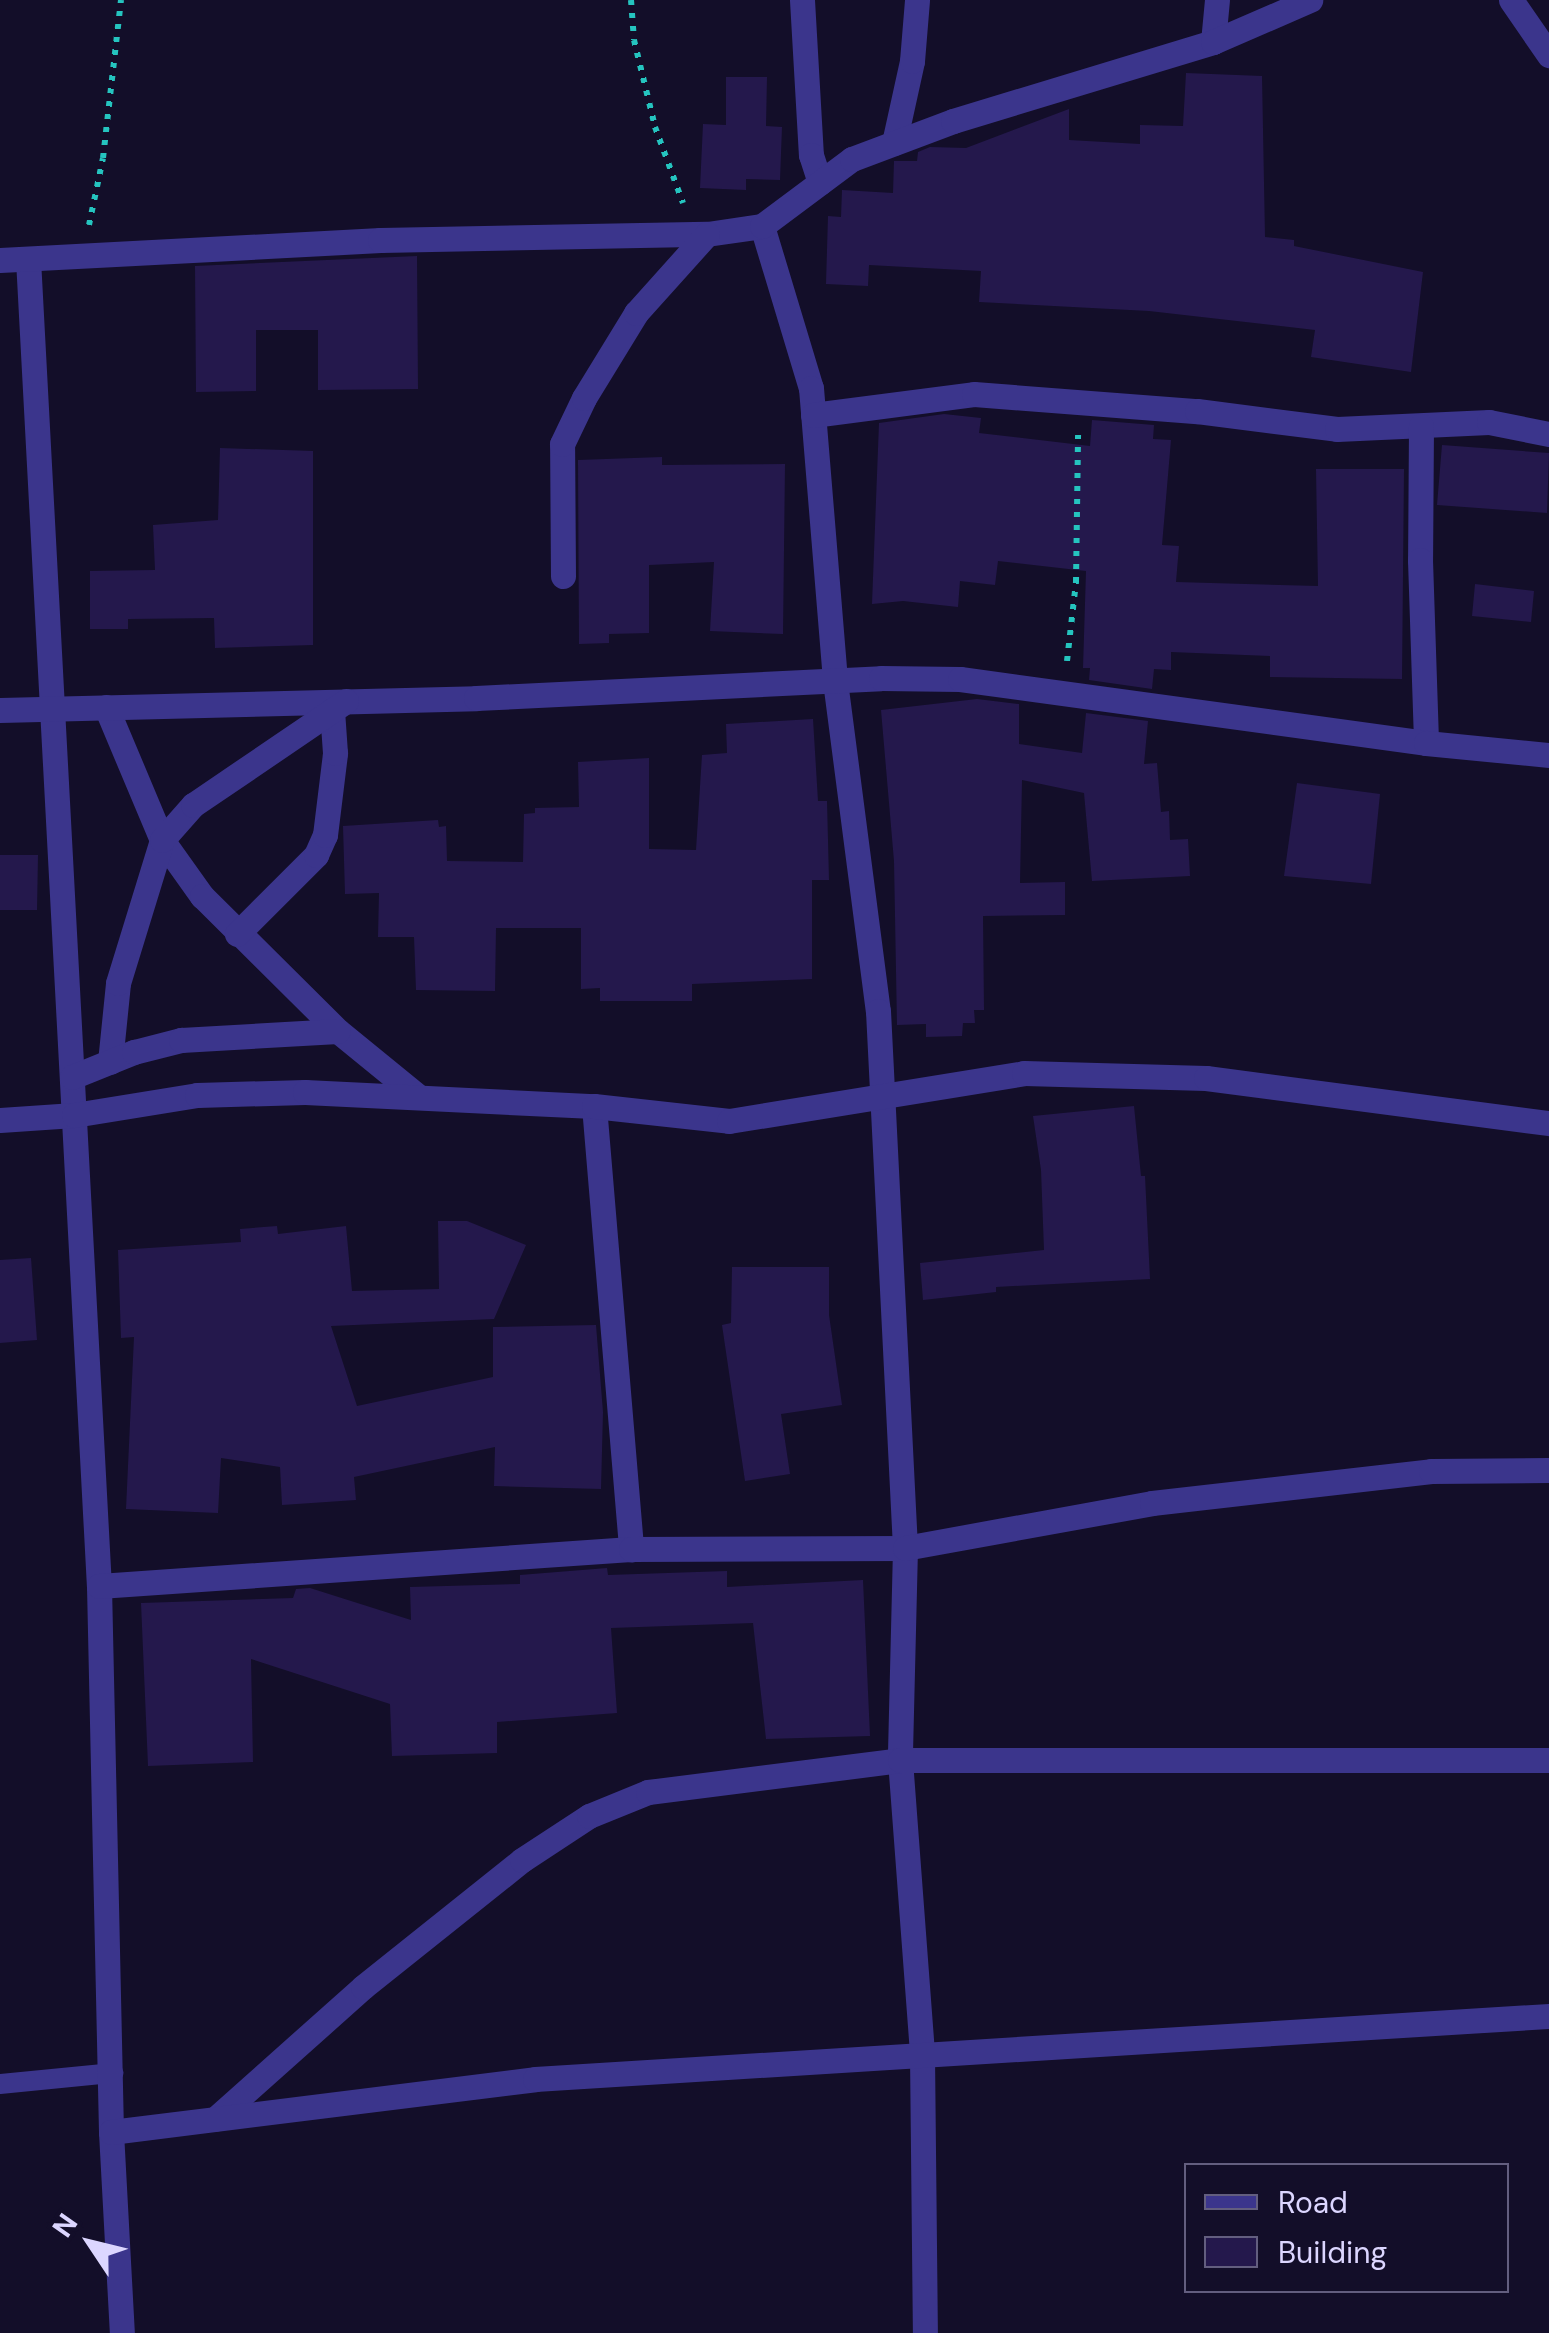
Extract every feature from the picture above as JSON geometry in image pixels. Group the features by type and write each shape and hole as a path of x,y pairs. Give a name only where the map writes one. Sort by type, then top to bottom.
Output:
{"street":[{"path":"802,0 811,156 820,184"},
{"path":"894,143 912,61 917,0"},
{"path":"1213,42 1217,0"},
{"path":"0,260 380,240 696,234 762,226 852,159 1213,42 1310,0"},
{"path":"1511,0 1549,55"},
{"path":"762,226 811,388 835,680 878,1011 905,1548 900,1760 922,2055 925,2333"},
{"path":"564,576 562,444 584,398 636,313 696,234"},
{"path":"28,259 100,1586 111,2132 122,2333"},
{"path":"813,415 974,394 1196,411 1337,429 1488,422 1549,434"},
{"path":"1421,426 1420,560 1426,742"},
{"path":"0,710 339,706 835,680 960,678 1426,742 1549,755"},
{"path":"110,1062 118,983 162,840 193,805 339,706"},
{"path":"237,934 316,855 324,835 339,706"},
{"path":"106,707 162,840 202,896 338,1031 420,1097"},
{"path":"72,1077 181,1040 338,1031"},
{"path":"0,1120 74,1115 197,1095 305,1092 594,1106 729,1122 1024,1073 1206,1078 1549,1123"},
{"path":"594,1106 630,1549"},
{"path":"100,1586 630,1549 905,1548 1170,1501 1431,1471 1549,1470"},
{"path":"215,2118 434,1928 522,1860 590,1816 648,1792 900,1760 1549,1760"},
{"path":"111,2132 535,2080 1549,2016"}],"lane":[{"path":"0,2084 112,2073"}],"path":[{"path":"83,256 104,158 121,0"},
{"path":"631,0 634,40 668,171 696,234"},
{"path":"1064,692 1076,582 1078,402"}],"building":[{"path":"1186,73 1262,76 1265,237 1294,240 1294,246 1423,272 1411,372 1311,357 1315,330 1149,311 979,302 981,271 869,265 868,286 826,284 828,216 841,217 842,190 893,193 894,161 917,161 918,152 930,147 966,148 1069,109 1069,140 1140,144 1140,125 1183,126"},
{"path":"726,77 767,77 766,126 782,127 780,180 746,179 746,190 700,188 703,124 726,125"},
{"path":"417,256 418,389 318,390 318,330 256,330 256,391 196,392 195,266"},
{"path":"944,414 981,418 979,433 1090,446 1092,420 1154,425 1153,439 1171,440 1162,545 1179,546 1176,582 1318,586 1316,469 1404,469 1402,679 1270,677 1270,656 1171,652 1171,670 1154,669 1152,689 1089,680 1090,668 1083,668 1086,571 998,561 995,585 960,581 958,607 903,601 872,604 879,423"},
{"path":"1442,445 1549,453 1547,513 1437,505"},
{"path":"220,448 313,451 313,645 215,648 214,618 128,619 128,629 90,629 90,571 155,570 153,525 218,520"},
{"path":"662,457 662,465 785,464 783,634 710,631 714,562 649,565 649,633 609,634 609,643 579,644 578,460"},
{"path":"1475,584 1534,591 1531,622 1472,616"},
{"path":"977,699 1019,704 1019,744 1082,753 1086,713 1148,721 1144,764 1157,763 1161,812 1169,811 1170,840 1188,839 1190,876 1092,881 1084,793 1022,780 1020,883 1065,882 1065,915 983,916 984,1010 974,1010 975,1023 963,1023 962,1036 926,1037 926,1024 897,1025 894,861 881,710"},
{"path":"813,719 818,801 827,801 829,880 812,880 812,979 692,984 692,1001 600,1001 600,988 581,989 581,928 496,928 495,991 416,990 414,937 378,937 379,893 345,894 343,826 438,820 439,827 446,826 447,861 523,862 524,814 535,813 535,808 579,807 578,762 649,758 649,849 696,850 702,755 727,753 726,724"},
{"path":"1297,783 1380,794 1371,884 1284,876"},
{"path":"0,855 38,855 37,910 0,910"},
{"path":"1134,1106 1141,1176 1145,1176 1150,1279 996,1287 996,1292 923,1300 920,1263 1044,1250 1041,1170 1033,1116"},
{"path":"438,1221 467,1221 526,1245 494,1319 331,1326 357,1406 493,1377 493,1327 596,1325 603,1412 601,1489 494,1486 495,1447 354,1477 356,1500 282,1505 280,1467 221,1458 218,1513 126,1509 134,1337 121,1338 118,1250 241,1242 240,1229 277,1226 278,1234 346,1226 352,1291 439,1289"},
{"path":"31,1258 37,1340 0,1343 0,1260"},
{"path":"732,1267 829,1267 829,1315 842,1405 781,1414 790,1474 745,1481 722,1325 731,1323"},
{"path":"607,1568 608,1575 727,1571 727,1587 863,1580 870,1736 766,1739 753,1623 611,1628 617,1713 497,1722 497,1753 392,1756 390,1704 251,1659 253,1762 148,1766 141,1603 293,1598 296,1589 310,1588 411,1620 410,1587 520,1584 520,1575"}]}
